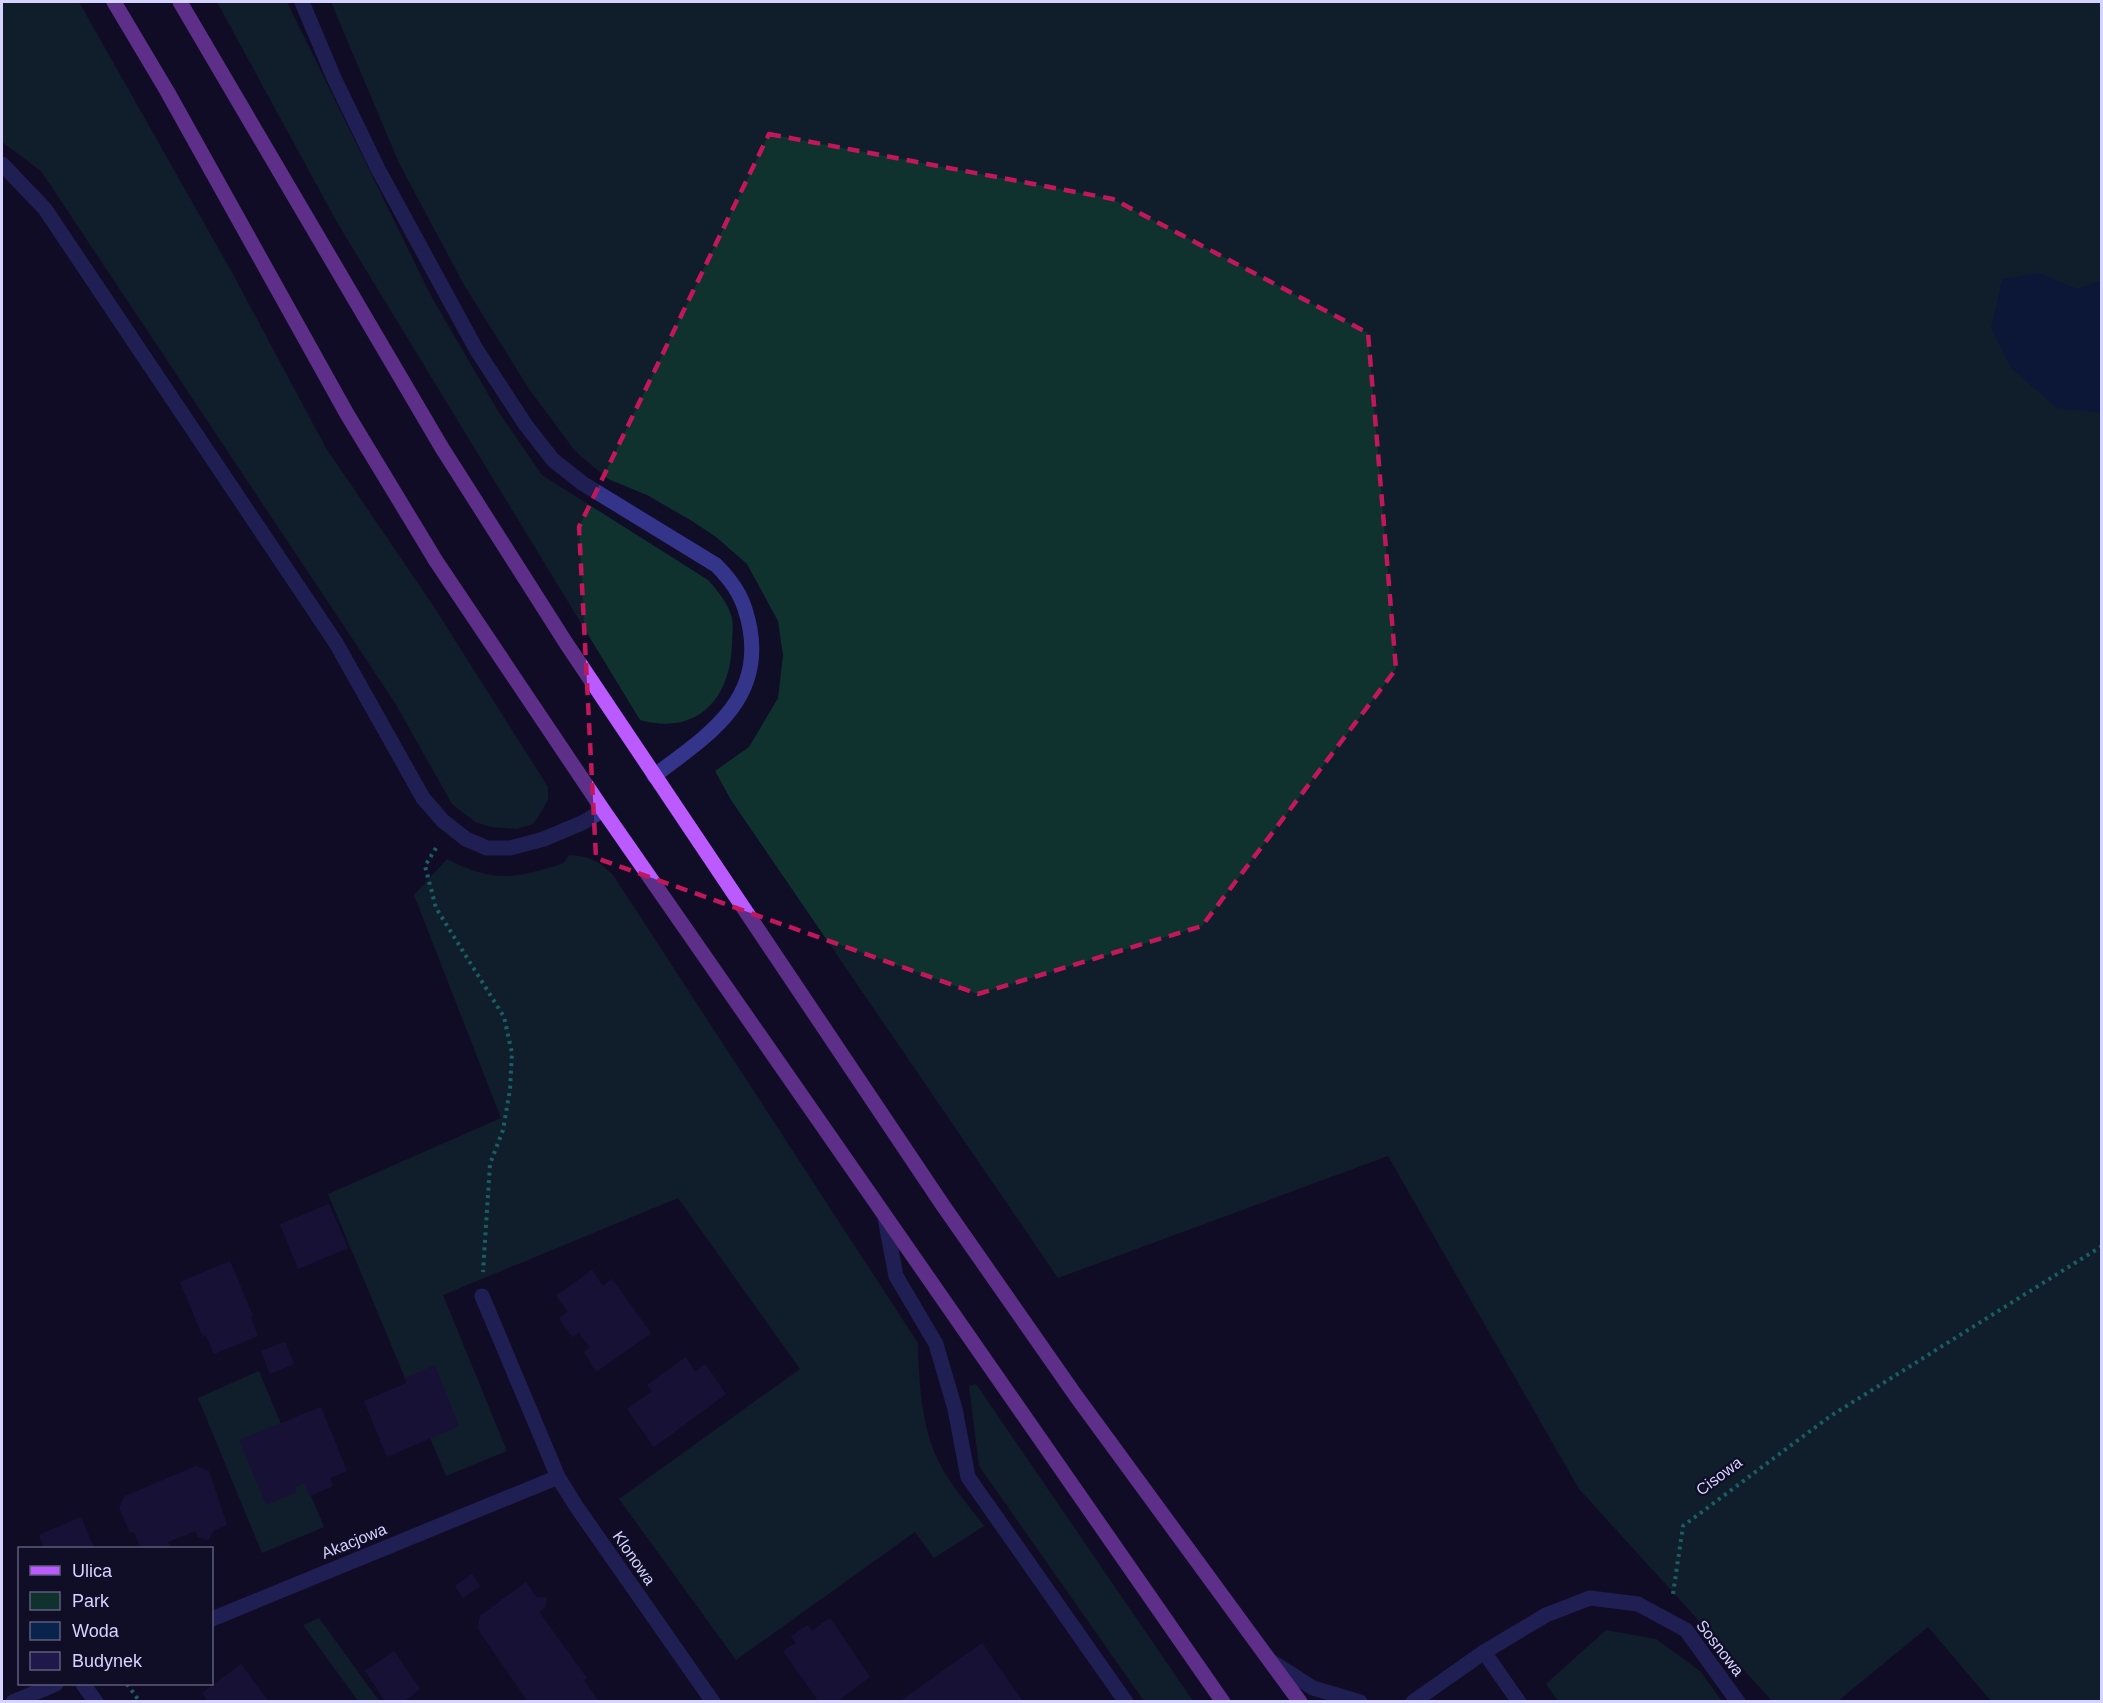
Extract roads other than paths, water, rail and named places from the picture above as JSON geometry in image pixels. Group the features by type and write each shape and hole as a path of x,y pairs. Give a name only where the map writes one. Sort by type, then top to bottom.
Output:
{"main road":[{"path":"114,2 347,414 436,561 603,810 1223,1701"},
{"path":"180,2 442,448 654,776 942,1204 1076,1396 1300,1701"}],"street":[{"path":"302,2 334,78 378,169 476,348 525,424 553,460 582,483 716,566 735,584 746,608 752,639 751,670 741,695 728,715 654,776"},
{"path":"2,164 45,209 336,643 423,798 443,821 466,839 487,848 510,848 544,839 584,822 603,810"},
{"path":"885,1218 896,1276 936,1344 955,1409 968,1477 991,1513 1126,1701"},
{"name":"Klonowa","path":"482,1296 558,1477 571,1499 713,1701"},
{"name":"Akacjowa","path":"213,1619 558,1477"},
{"name":"Sosnowa","path":"1484,1652 1546,1615 1590,1598 1638,1604 1686,1630 1738,1701"},
{"path":"1413,1701 1484,1652 1515,1699"},
{"path":"1271,1661 1313,1688 1360,1701"},
{"path":"13,1701 51,1685"},
{"path":"84,1685 96,1701"}],"water":[{"path":"2039,273 2078,289 2101,280 2101,413 2057,408 2011,368 1991,328 2002,279"}]}
